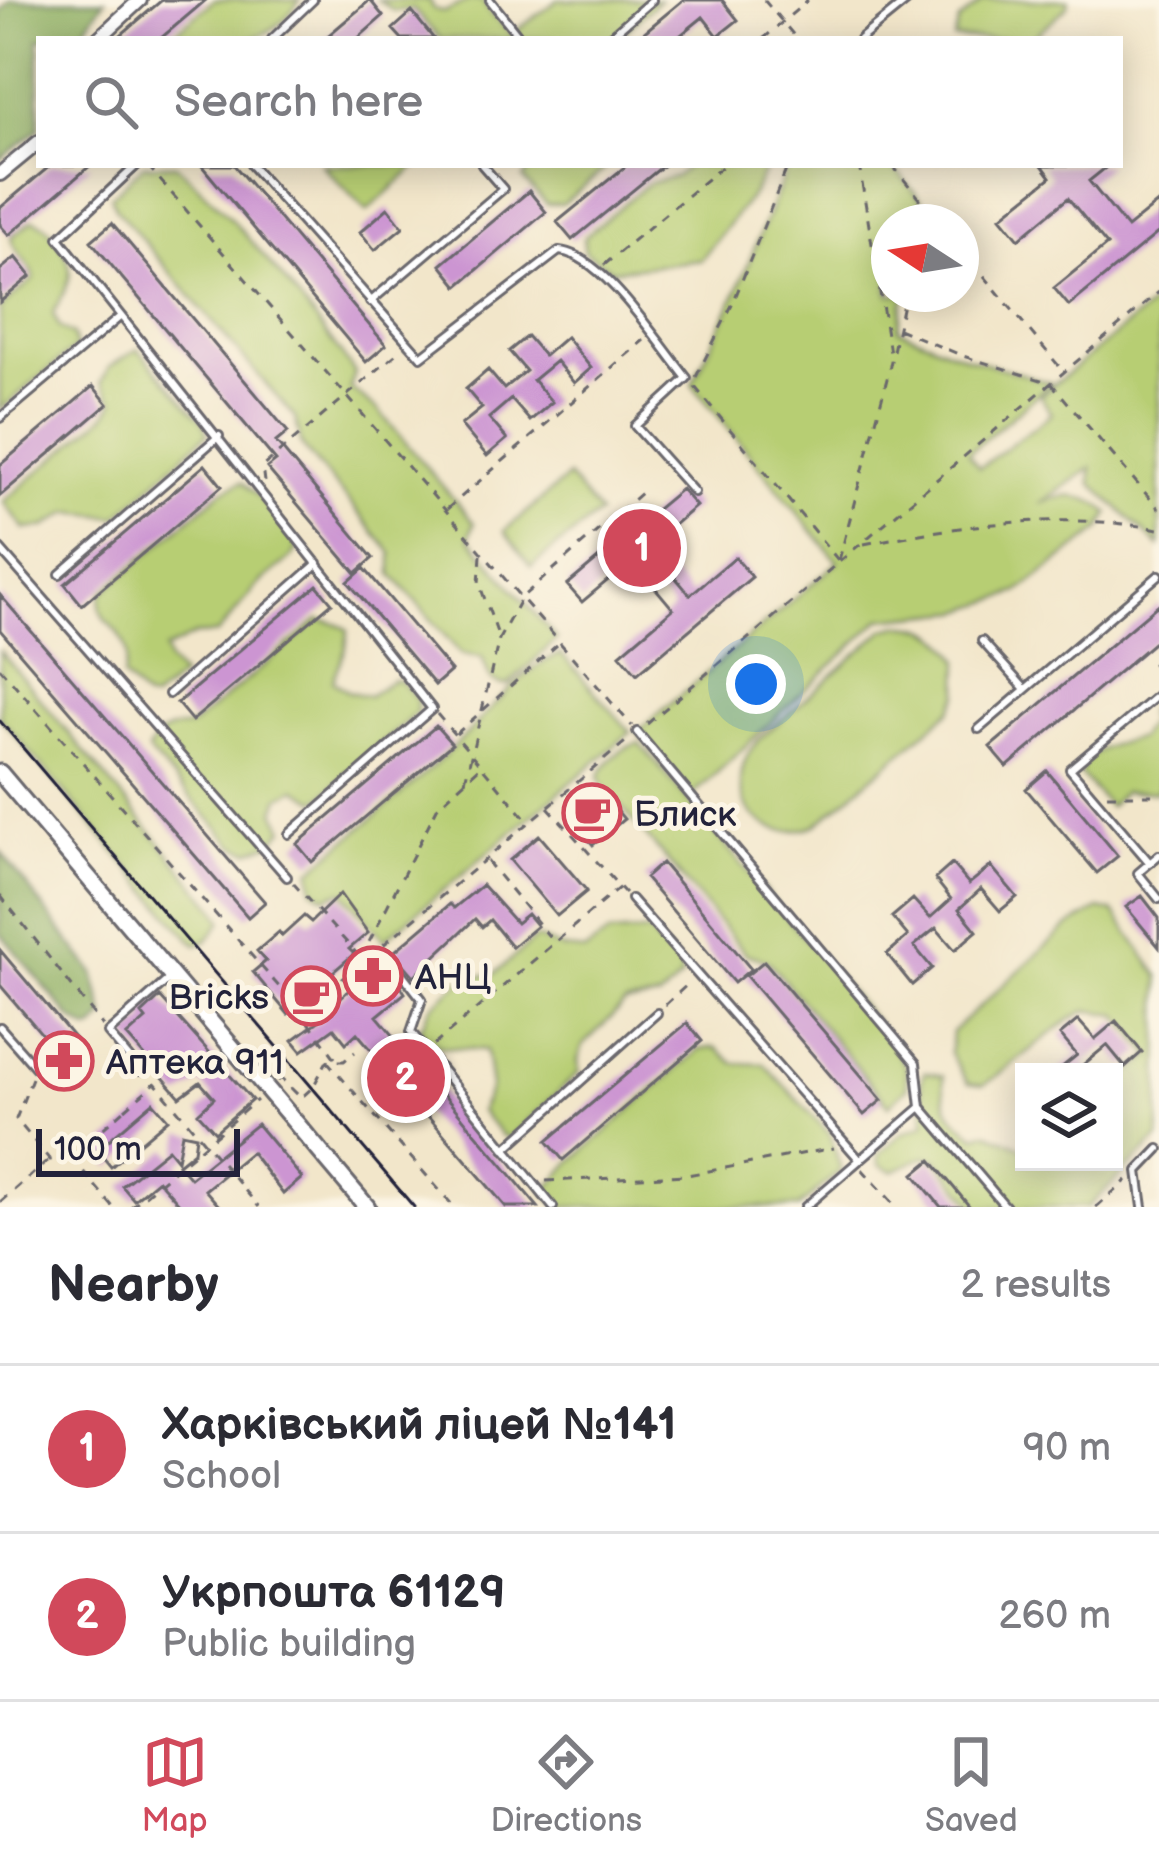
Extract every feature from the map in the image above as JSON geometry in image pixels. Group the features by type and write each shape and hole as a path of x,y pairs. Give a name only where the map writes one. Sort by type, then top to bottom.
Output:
{"street":[{"path":"101,36 140,0"},
{"path":"0,174 36,144"},
{"path":"0,773 367,1207"}],"lane":[{"path":"275,36 313,0"},
{"path":"503,0 493,3 519,36"},
{"path":"610,36 652,0"},
{"path":"864,36 908,0"},
{"path":"134,168 59,238 432,709 289,834"},
{"path":"254,168 421,357 559,251 572,252 598,270 690,381 635,426 694,492"},
{"path":"370,302 503,190 485,168"},
{"path":"0,418 122,316"},
{"path":"60,574 219,436"},
{"path":"0,549 287,877"},
{"path":"169,694 318,563"},
{"path":"979,729 1159,574"},
{"path":"982,641 1025,689"},
{"path":"1150,863 1070,770 1159,694"},
{"path":"637,732 916,1063 921,1108 1006,1207"},
{"path":"1159,855 1138,873 1159,898"},
{"path":"631,899 859,1162"},
{"path":"397,967 422,999 411,1032 553,1207"},
{"path":"140,1070 108,1033 172,976"},
{"path":"505,1149 657,1013"},
{"path":"0,1027 36,1068"},
{"path":"805,1207 921,1108"},
{"path":"1143,1207 1138,1171 1159,1150"}],"path":[{"path":"764,0 795,36"},
{"path":"767,36 808,0"},
{"path":"151,168 637,732"},
{"path":"598,270 720,168"},
{"path":"787,168 733,303 690,381 839,562"},
{"path":"860,168 892,361"},
{"path":"895,168 923,202"},
{"path":"979,270 1064,372"},
{"path":"303,1015 1159,292"},
{"path":"839,562 901,312"},
{"path":"898,329 963,356 1051,383 1159,509"},
{"path":"446,510 651,334"},
{"path":"266,495 263,466 408,344"},
{"path":"465,781 500,639 521,598 642,492"},
{"path":"858,545 947,528 1042,521 1099,519 1159,529"},
{"path":"482,552 479,583 500,639"},
{"path":"455,736 560,643"},
{"path":"1159,659 1152,665 1159,673"},
{"path":"0,668 303,1015 335,1058 344,1061 355,1052"},
{"path":"432,709 530,822"},
{"path":"363,960 438,806 482,766"},
{"path":"1091,794 1159,795"},
{"path":"548,807 631,899"},
{"path":"486,860 555,943"},
{"path":"287,877 363,960"},
{"path":"426,1052 620,887"},
{"path":"0,895 108,1033"},
{"path":"380,948 397,967"},
{"path":"657,1013 699,974"},
{"path":"272,1086 281,1078 301,1098 314,1088 327,1061 335,1058"},
{"path":"327,1061 454,1207"},
{"path":"36,1068 16,1119 50,1160"},
{"path":"0,1202 50,1160 71,1157 155,1083 259,1207"},
{"path":"132,1207 257,1100"},
{"path":"118,1104 124,1110"},
{"path":"533,1183 687,1175 847,1145"},
{"path":"71,1157 113,1207"},
{"path":"859,1162 893,1203"},
{"path":"1096,1207 1138,1171"}],"green space":[{"path":"10,0 105,0 79,36 36,36 36,131 0,160 0,12"},
{"path":"214,0 300,0 273,29 258,36 171,36"},
{"path":"378,0 429,0 434,9 444,12 469,0 482,0 512,34 558,0 659,0 620,36 437,36 413,9 394,11"},
{"path":"984,0 1069,0 1034,36 955,36 959,21"},
{"path":"141,168 179,168 293,292 355,373 350,388 378,410 474,523 469,538 557,639 508,685 493,681 482,657 461,654 392,574 392,553 302,446 295,418 117,210 111,196"},
{"path":"325,168 415,168 367,211"},
{"path":"530,168 605,168 563,204 547,204 523,179"},
{"path":"685,168 766,168 754,192 701,260 612,270 584,251 584,237 647,184 676,176"},
{"path":"787,168 895,168 923,202 871,204 871,312 901,312 898,329 963,356 1051,383 968,453 979,468 1052,414 1040,396 1159,299 1159,546 1091,483 1091,468 1040,504 1084,498 1109,513 1101,529 1019,592 962,611 881,619 691,797 637,732 838,562 692,384 736,294"},
{"path":"33,220 49,229 68,260 70,276 53,314 60,328 73,335 76,347 0,410 0,308 34,279 11,237"},
{"path":"138,349 208,433 117,517 70,512 45,527 25,529 3,502 106,415 114,402 101,382 109,367"},
{"path":"568,477 599,514 531,567 504,531"},
{"path":"242,482 298,546 217,634 195,635 165,650 181,676 153,700 145,699 123,677 126,649 103,616 102,593 222,491"},
{"path":"319,620 348,630 333,681 349,692 369,696 392,680 400,681 417,700 417,712 317,801 296,789 280,797 275,811 284,829 272,843 249,851 234,845 148,751 165,732 190,727"},
{"path":"902,625 936,634 960,660 959,694 951,710 816,825 784,831 762,823 749,810 742,793 744,765 752,748 885,629"},
{"path":"0,651 215,908 222,921 207,941 197,944 190,939 0,717"},
{"path":"561,654 631,732 384,940 342,891 326,897 313,889 311,870 438,762 518,681"},
{"path":"1159,702 1159,792 1123,792 1109,807 1080,774 1084,765 1104,748 1139,738 1148,722 1147,711"},
{"path":"639,743 884,1032 906,1067 907,1088 889,1105 768,961 746,954 603,785 599,777 610,760"},
{"path":"0,851 94,973 105,1016 95,1028 89,1030 71,1018 0,933"},
{"path":"1099,909 1114,912 1159,976 1159,1138 1088,1207 976,1207 937,1160 926,1156 893,1171 880,1165 878,1155 902,1133 925,1124 921,1082 925,1072 943,1076 950,1112 976,1136 987,1132 1015,1144 1015,1171 1123,1171 1123,1079 1151,1056 1118,1015 1092,1011 1079,1015 983,1085 968,1083 950,1054 952,1032 1066,928"},
{"path":"648,932 679,963 682,977 660,998 625,1004 583,1045 579,1072 510,1138 502,1136 480,1111 491,1087 486,1050 440,1047 418,1033 431,1007 466,976 493,975 536,938 585,951 609,934"},
{"path":"715,1047 734,1063 764,1064 830,1134 841,1170 799,1207 559,1207 545,1192 571,1162 699,1050"}],"building":[{"path":"162,0 206,0 164,36 120,36"},
{"path":"370,0 383,16 360,36 328,36"},
{"path":"683,0 722,0 738,20 718,36 703,17 680,36 640,36"},
{"path":"412,12 432,36 399,36 393,29"},
{"path":"47,168 87,168 9,235 0,225 0,208"},
{"path":"204,168 237,168 386,345 366,362"},
{"path":"623,168 660,168 572,240 557,222"},
{"path":"1044,168 1105,168 1089,181 1127,228 1159,202 1159,232 1069,306 1054,288 1107,245 1068,198 1019,239 1001,217 1051,177"},
{"path":"529,191 546,212 458,286 441,265"},
{"path":"388,208 403,227 375,250 360,232"},
{"path":"112,223 288,432 276,442 373,558 356,573 267,468 276,461 91,241"},
{"path":"16,257 31,276 0,302 0,270"},
{"path":"527,336 544,356 566,337 591,368 574,383 556,361 533,380 552,402 530,421 511,399 489,418 507,439 487,456 461,425 482,408 466,389 488,370 504,389 526,371 509,351"},
{"path":"93,386 108,404 0,496 0,465"},
{"path":"205,465 222,486 82,605 65,584"},
{"path":"681,489 696,506 649,546 690,595 735,557 752,577 637,674 620,654 673,609 632,560 582,602 567,585 617,543 609,533 626,519 634,528"},
{"path":"364,568 451,671 435,685 348,582"},
{"path":"317,585 332,603 192,721 177,703"},
{"path":"0,595 265,902 248,917 0,630"},
{"path":"1159,604 1159,638 1007,767 990,747"},
{"path":"436,726 452,744 312,862 297,844"},
{"path":"1047,771 1118,856 1097,873 1026,789"},
{"path":"600,790 624,819 593,845 569,816"},
{"path":"539,835 587,891 557,916 510,860"},
{"path":"662,863 751,969 734,983 645,878"},
{"path":"952,864 969,884 991,866 1017,897 1000,911 981,889 959,909 977,931 955,950 936,928 914,946 932,968 912,985 887,954 908,936 892,917 913,899 930,918 951,899 935,879"},
{"path":"482,885 516,923 527,914 537,926 512,947 490,920 482,927 475,919 414,976 402,962 393,960 390,969 405,993 377,1016 538,1207 506,1207 357,1033 346,1043 334,1028 302,1051 293,1040 450,904 454,908"},
{"path":"340,894 368,933 349,949 354,954 313,989 317,995 288,1014 253,972 266,961 257,951 304,916 311,922"},
{"path":"1142,896 1159,918 1159,947 1126,907"},
{"path":"0,950 86,1052 69,1066 0,985"},
{"path":"764,961 882,1100 864,1115 746,976"},
{"path":"160,997 252,1100 215,1132 198,1113 214,1098 200,1082 180,1097 127,1036"},
{"path":"1078,1020 1095,1039 1116,1021 1142,1052 1125,1067 1107,1045 1085,1063 1067,1063 1077,1055 1060,1035"},
{"path":"687,1023 702,1041 563,1160 547,1141"},
{"path":"153,1102 168,1119 111,1167 97,1150"},
{"path":"257,1124 302,1178 283,1194 251,1152 205,1190 220,1207 182,1207 158,1180 134,1200 122,1186 168,1149 177,1160 182,1133 196,1136 194,1151 178,1164 190,1178"},
{"path":"931,1160 970,1207 941,1207 914,1174"}],"tram line":[{"path":"0,721 414,1207"}],"place":[{"name":"Харківський ліцей №141","path":"642,548"},
{"name":"Блиск","path":"592,813"},
{"name":"АНЦ","path":"373,976"},
{"name":"Bricks","path":"311,996"},
{"name":"Аптека 911","path":"64,1061"},
{"name":"Укрпошта 61129","path":"406,1078"}]}
